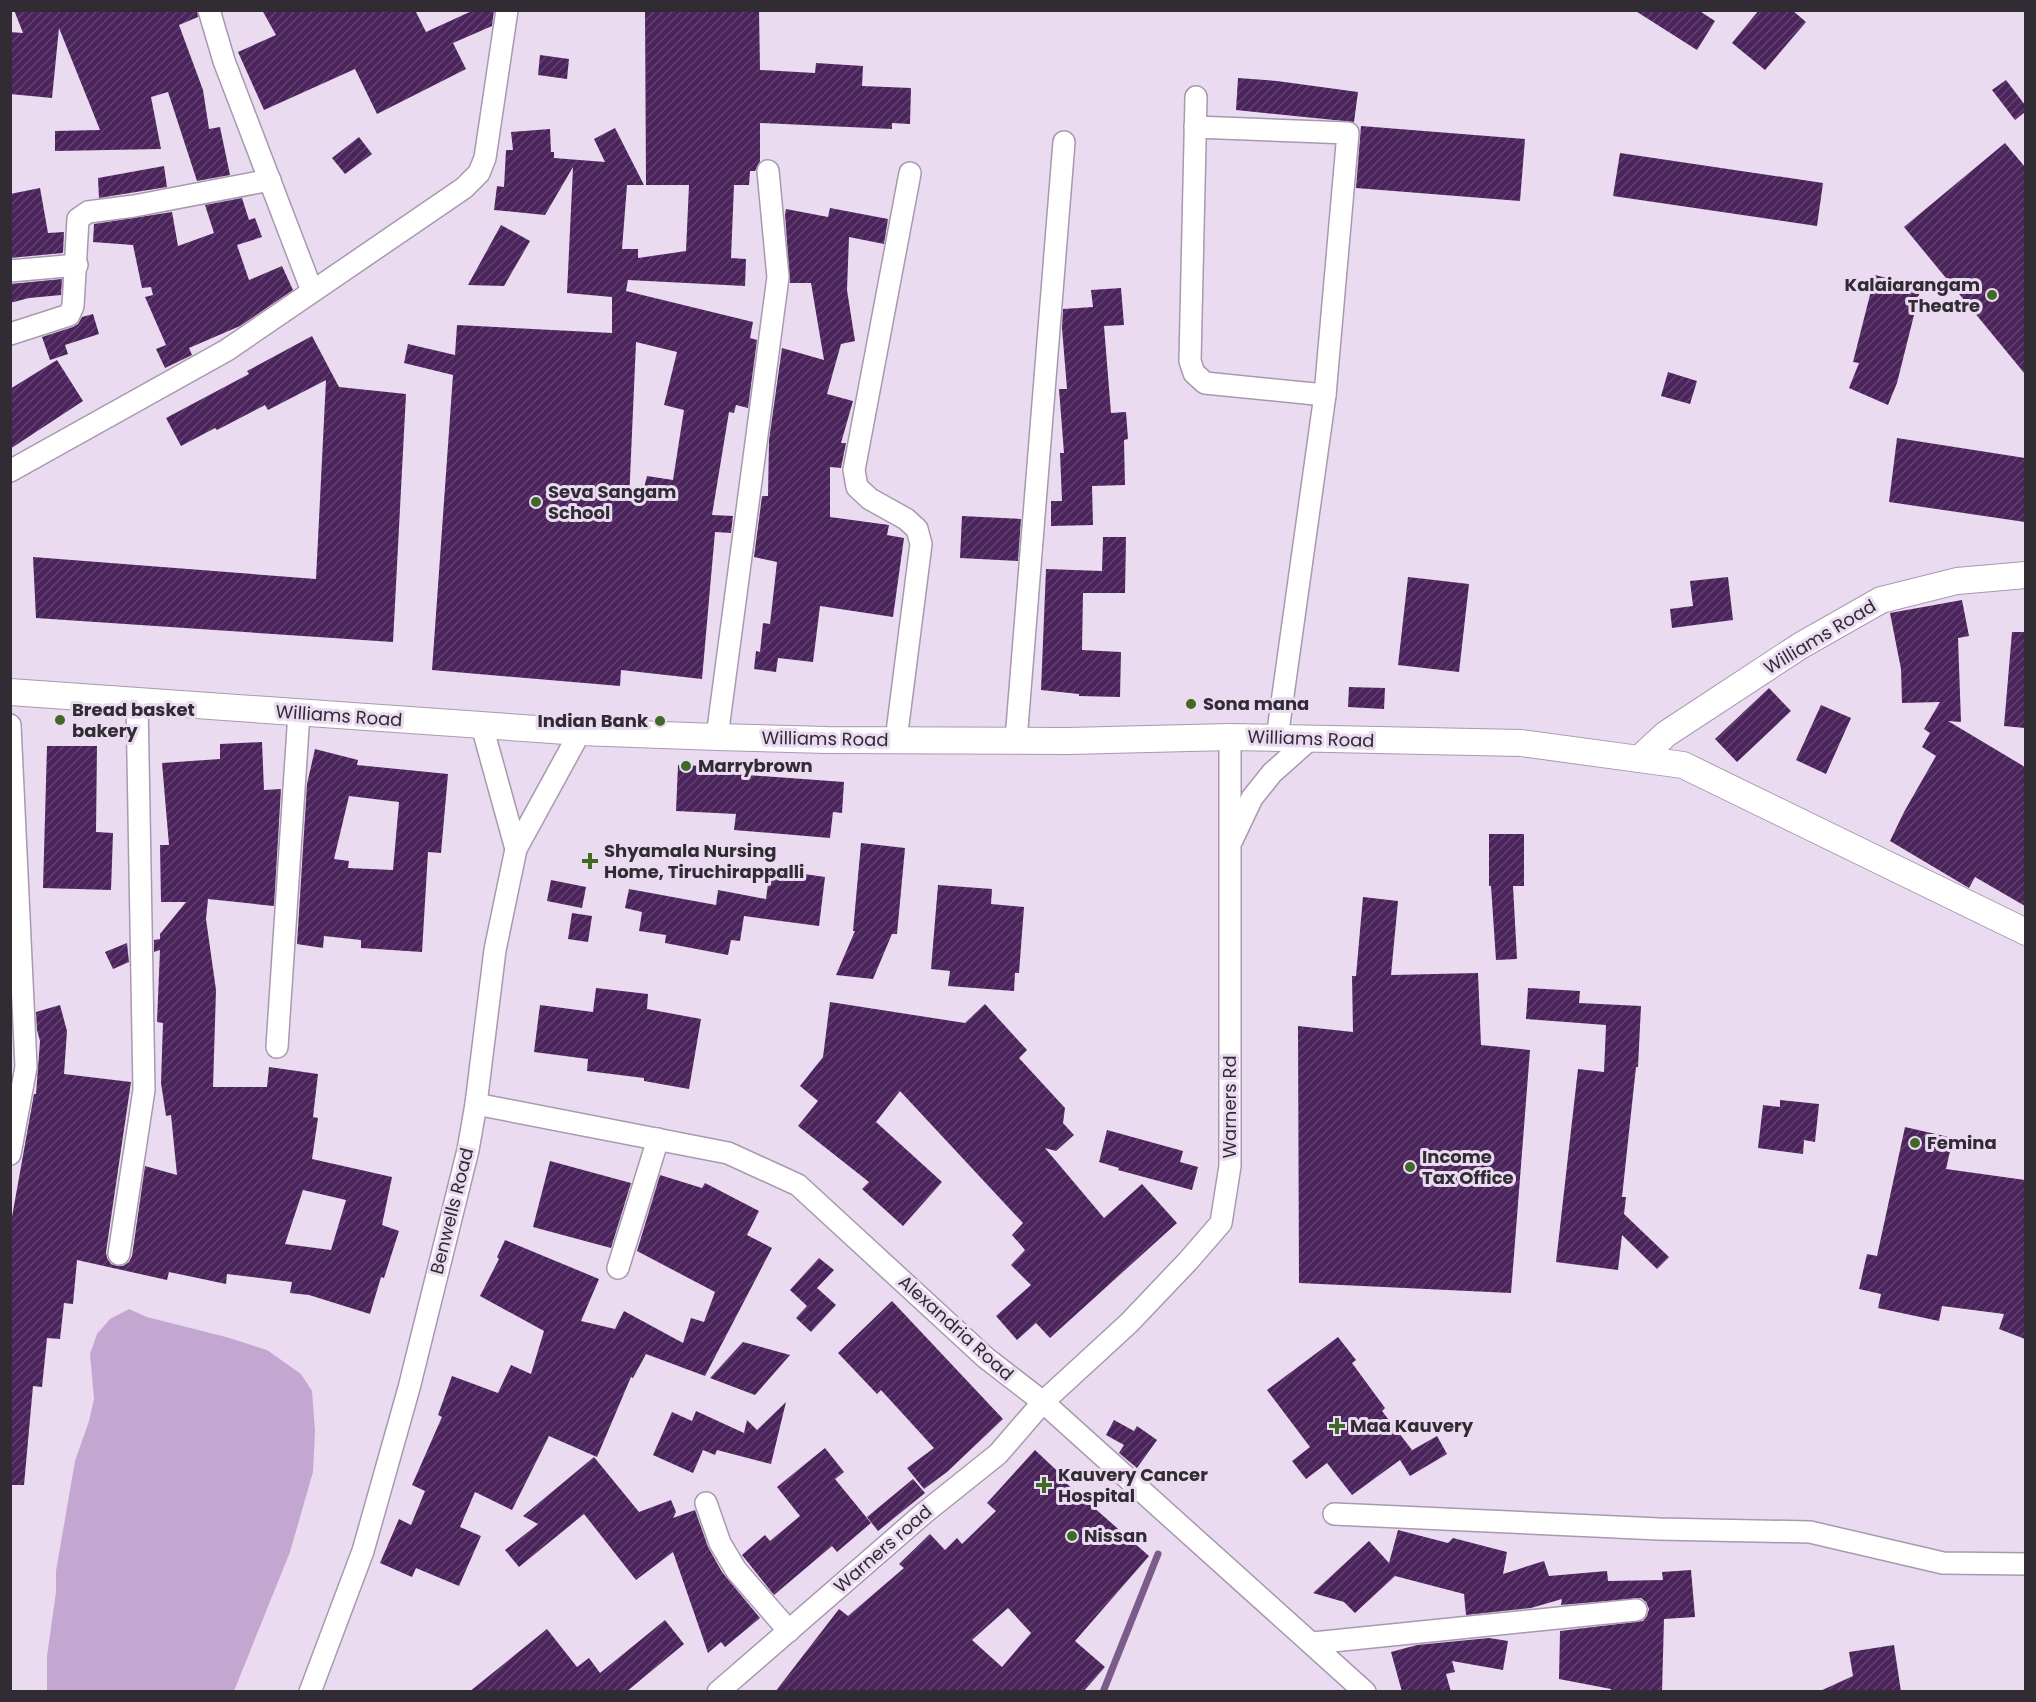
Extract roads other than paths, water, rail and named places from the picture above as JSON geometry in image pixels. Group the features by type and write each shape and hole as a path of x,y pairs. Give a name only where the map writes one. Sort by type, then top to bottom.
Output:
{"street":[{"path":"209,10 224,61 312,291"},
{"path":"10,471 227,350 464,188 478,173 485,158 507,10"},
{"path":"1196,97 1190,361 1194,373 1205,383 1325,395"},
{"path":"1195,127 1348,133 1325,395 1277,738"},
{"path":"1016,740 1064,142"},
{"path":"717,737 778,277 768,171"},
{"path":"896,740 921,544 917,529 906,519 870,499 857,487 854,470 910,173"},
{"path":"10,334 69,315 73,306 77,265 78,219 88,212 134,206 270,180"},
{"path":"10,272 77,265"},
{"name":"Williams Road","path":"1639,759 1675,728 1800,646 1881,600 1957,581 2025,575"},
{"name":"Williams Road","path":"10,692 482,726 717,737 1016,740 1230,737 1521,743 1683,765 2025,932"},
{"path":"119,1254 144,1090 137,702"},
{"path":"277,1047 299,713"},
{"path":"10,725 26,1067 10,1154"},
{"path":"482,726 516,849"},
{"name":"Benwells Road","path":"310,1692 366,1540 409,1388 468,1150 477,1104 495,951 516,849 580,732"},
{"name":"Warners Rd","path":"1043,1402 1129,1323 1221,1223 1230,1166 1230,737"},
{"path":"1230,844 1252,798 1272,773 1309,740"},
{"name":"Alexandria Road","path":"477,1104 728,1153 798,1185 986,1358 1043,1402 1365,1692"},
{"path":"618,1268 658,1139"},
{"name":"Warners road","path":"718,1692 923,1514 998,1454 1043,1402"},
{"path":"706,1503 720,1543 736,1570 789,1631"},
{"path":"1334,1514 1659,1529 1810,1532 1942,1563 2025,1564"},
{"path":"1313,1643 1636,1610"}],"waterway":[{"path":"1103,1692 1158,1554"}],"place":[{"name":"Kalaiarangam Theatre","path":"1992,295"},
{"name":"Seva Sangam School","path":"536,502"},
{"name":"Sona mana","path":"1191,704"},
{"name":"Bread basket bakery","path":"60,720"},
{"name":"Indian Bank","path":"660,721"},
{"name":"Marrybrown","path":"686,766"},
{"name":"Shyamala Nursing Home, Tiruchirappalli","path":"590,861"},
{"name":"Femina","path":"1915,1143"},
{"name":"Income Tax Office","path":"1410,1167"},
{"name":"Maa Kauvery","path":"1337,1426"},
{"name":"Kauvery Cancer Hospital","path":"1044,1485"},
{"name":"Nissan","path":"1072,1536"}]}
